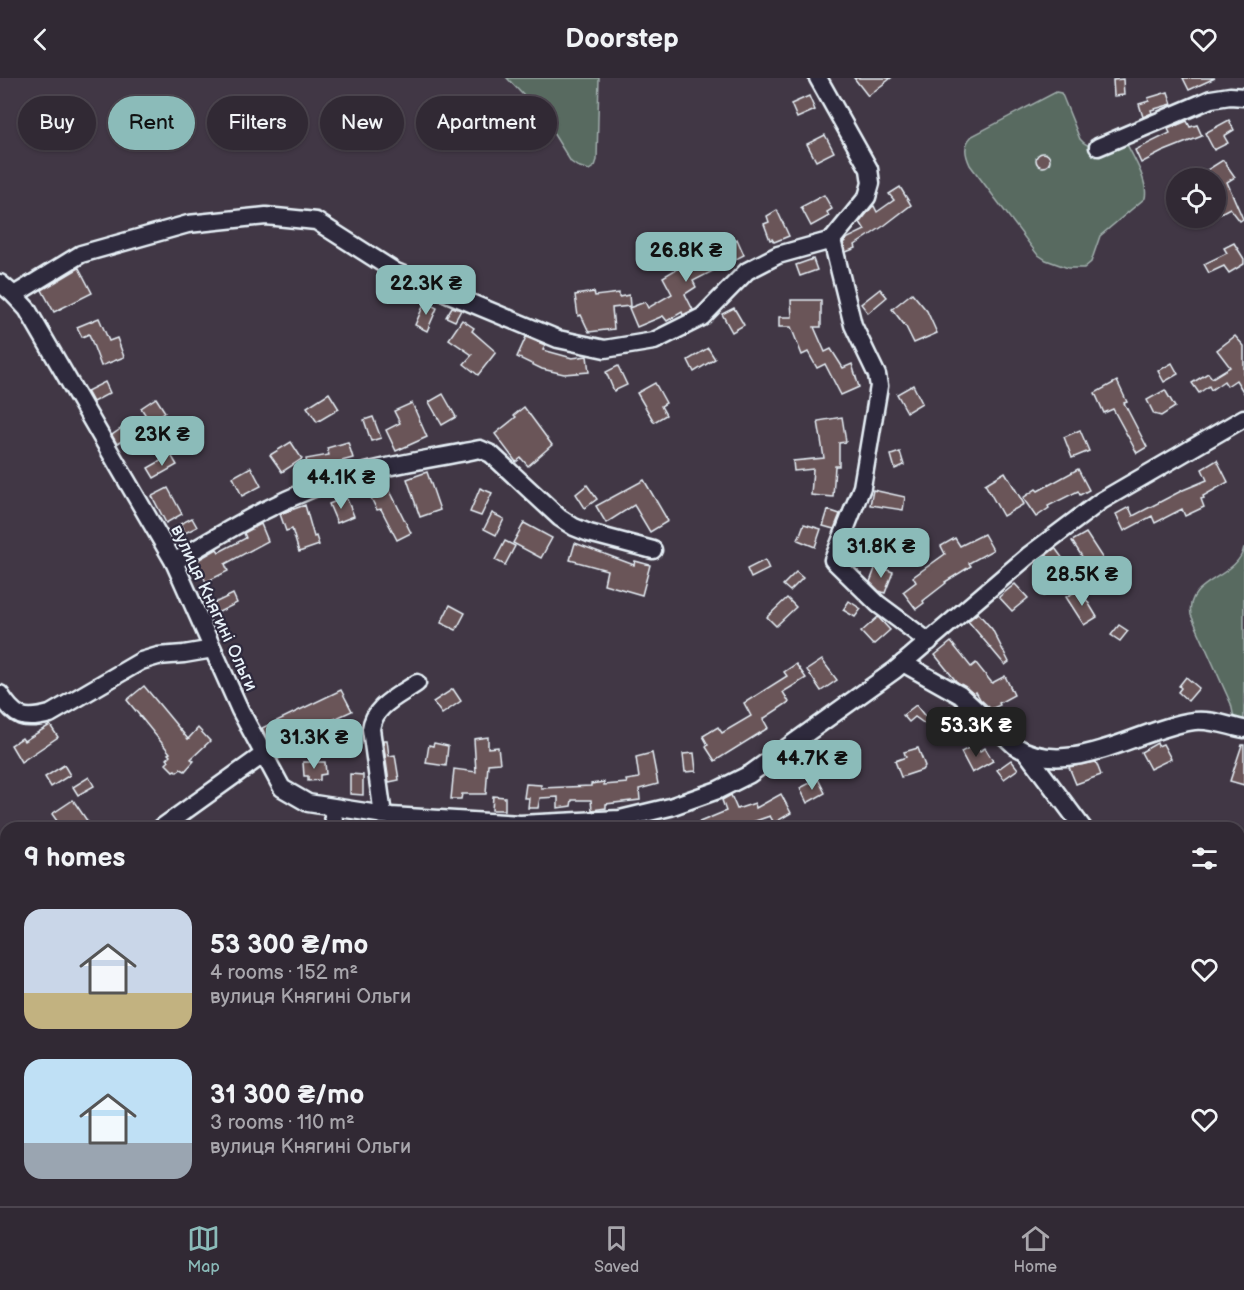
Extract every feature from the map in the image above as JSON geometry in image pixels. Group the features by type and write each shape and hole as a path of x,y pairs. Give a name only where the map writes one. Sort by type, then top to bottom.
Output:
{"street":[{"path":"14,295 81,254 188,224 266,216 316,221 396,272 558,339 605,349 654,341 702,317 747,271 778,255 831,240 867,198 871,187 868,169 818,78"},
{"path":"1098,147 1211,99 1230,96 1244,97"},
{"path":"831,240 853,325 877,375 879,386 861,487 833,560 878,604 929,642"},
{"name":"вулиця Княгині Ольги","path":"0,283 14,295 36,324 174,562 240,710 282,788 308,803 331,807 383,815 490,822"},
{"name":"вулиця Княгині Ольги","path":"560,822 620,819 670,807 718,790 750,774 903,663 1028,556 1101,501 1244,418"},
{"path":"174,562 262,510 313,488 351,476 480,449 491,454 560,518 574,527 653,550"},
{"path":"0,694 8,707 21,717 34,718 50,714 141,661 158,656 213,649"},
{"path":"903,663 960,695 1010,742 1026,752 1044,758 1070,756 1108,747 1197,720 1244,729"},
{"path":"383,815 371,729 372,720 375,713 382,707 417,683"},
{"path":"1026,752 1078,822"},
{"path":"169,822 264,754"},
{"path":"331,807 335,822"}],"green space":[{"path":"507,78 599,78 595,166 589,170 571,162 557,139 557,96 524,96"},
{"path":"1056,92 1061,93 1080,139 1085,143 1095,147 1123,137 1138,167 1146,191 1145,198 1100,236 1091,262 1084,268 1068,268 1037,254 970,165 966,153 967,143 972,136"},
{"path":"1244,547 1244,729 1236,727 1231,704 1191,615 1191,603 1203,586 1233,566"}],"building":[{"path":"854,78 891,78 868,96"},
{"path":"1183,78 1215,78 1189,90"},
{"path":"1123,79 1124,95 1114,96 1113,80"},
{"path":"1168,92 1172,104 1151,110 1152,113 1143,117 1139,104 1149,101 1148,98"},
{"path":"809,96 815,110 797,118 791,104"},
{"path":"1229,120 1234,130 1224,136 1228,143 1214,150 1205,133"},
{"path":"1187,121 1190,127 1197,125 1202,136 1141,163 1135,150 1170,133 1168,129"},
{"path":"825,135 834,152 816,161 807,144"},
{"path":"1043,153 1048,155 1050,160 1048,165 1043,167 1038,165 1036,160 1038,155"},
{"path":"1223,160 1235,177 1227,182 1243,219 1240,221 1230,208 1226,210 1226,168 1210,168"},
{"path":"900,187 911,205 855,245 856,248 846,252 843,243 865,230 860,222 872,207 874,206 877,212 894,200 889,194"},
{"path":"824,195 832,209 827,212 829,216 811,226 801,207"},
{"path":"777,210 789,236 774,242 770,240 764,224 769,222 767,216"},
{"path":"737,239 744,255 693,281 696,287 685,294 693,310 683,315 682,312 667,321 663,316 637,327 629,308 645,302 648,308 672,294 663,277 692,260 688,252 704,245 708,253"},
{"path":"1234,243 1244,259 1244,264 1229,273 1224,266 1209,273 1204,264 1227,253 1224,248"},
{"path":"813,259 817,270 800,276 796,265"},
{"path":"79,268 92,293 54,312 42,290"},
{"path":"880,289 887,297 868,313 861,304"},
{"path":"594,292 595,296 619,293 619,297 629,295 630,306 612,308 614,329 589,332 581,315 578,316 575,295"},
{"path":"912,293 927,311 937,333 914,343 906,327 892,309"},
{"path":"791,300 821,300 821,327 814,327 825,352 831,349 843,368 852,364 859,387 841,395 825,364 817,368 808,352 802,355 791,327 779,327 779,317 792,317"},
{"path":"425,302 437,308 427,331 415,325"},
{"path":"452,307 461,310 455,321 446,317"},
{"path":"734,308 744,325 732,332 722,314"},
{"path":"99,318 109,341 117,338 124,357 101,366 89,334 82,337 77,327"},
{"path":"462,320 474,328 472,331 496,352 478,375 464,364 472,355 449,339"},
{"path":"1235,336 1244,346 1244,393 1236,380 1227,386 1224,381 1211,390 1209,386 1199,393 1192,383 1208,373 1212,378 1230,367 1217,350"},
{"path":"526,337 545,345 543,350 572,358 587,356 589,372 564,374 542,369 517,357"},
{"path":"708,348 715,359 694,372 688,360"},
{"path":"1172,363 1178,374 1164,382 1158,371"},
{"path":"618,366 627,385 614,391 606,372"},
{"path":"1117,381 1127,402 1124,403 1147,447 1137,453 1113,409 1104,413 1095,393"},
{"path":"105,382 110,393 93,402 87,391"},
{"path":"655,383 666,403 661,406 666,415 654,422 637,393"},
{"path":"913,385 922,403 907,412 897,394"},
{"path":"1165,390 1175,407 1161,416 1154,414 1147,400"},
{"path":"329,393 339,409 317,422 307,407"},
{"path":"443,394 456,417 442,425 429,402"},
{"path":"156,398 165,412 150,422 141,408"},
{"path":"412,403 427,437 396,451 386,430 400,423 394,411"},
{"path":"524,407 552,445 528,466 521,458 516,462 495,434 516,417 514,415"},
{"path":"373,417 381,438 371,441 364,420"},
{"path":"842,417 846,442 839,443 839,466 835,466 833,497 811,495 813,469 794,471 793,461 824,458 818,421"},
{"path":"122,428 128,437 117,444 112,435"},
{"path":"1080,430 1089,451 1072,458 1064,437"},
{"path":"291,442 302,459 282,472 270,455"},
{"path":"348,442 353,458 308,470 306,459 329,455 327,448"},
{"path":"900,452 904,465 895,469 891,455"},
{"path":"171,455 177,465 154,478 148,468"},
{"path":"1217,460 1228,482 1203,496 1204,498 1201,499 1204,507 1185,516 1182,509 1155,523 1152,516 1124,531 1116,514 1129,507 1133,516 1207,480 1202,469"},
{"path":"251,467 261,486 242,496 233,477"},
{"path":"1078,469 1089,490 1080,495 1078,491 1048,506 1049,508 1036,517 1023,498 1036,489 1038,491"},
{"path":"427,472 440,510 420,517 407,479"},
{"path":"1005,472 1024,504 1003,516 985,484"},
{"path":"644,480 668,521 650,532 634,505 606,523 596,506"},
{"path":"385,481 411,533 397,540 381,509 377,510 367,490"},
{"path":"587,485 597,499 585,508 576,494"},
{"path":"168,488 182,514 166,523 152,496"},
{"path":"480,488 492,493 481,516 470,512"},
{"path":"873,490 905,497 903,510 870,505"},
{"path":"346,497 354,516 337,523 329,504"},
{"path":"305,505 314,537 316,536 319,545 299,552 292,529 286,531 280,514"},
{"path":"828,510 840,514 834,529 823,526"},
{"path":"492,513 504,519 496,535 484,529"},
{"path":"192,518 197,527 185,533 180,524"},
{"path":"524,523 552,538 541,558 513,543"},
{"path":"261,524 268,541 225,564 228,571 206,582 196,561 217,549 219,552 246,538 244,533"},
{"path":"804,524 821,529 815,547 798,540"},
{"path":"1086,533 1103,559 1090,569 1072,541"},
{"path":"984,534 993,550 969,563 971,566 945,582 916,609 903,592 916,582 913,577 945,554 941,546 955,538 960,546"},
{"path":"505,541 515,546 505,565 495,560"},
{"path":"575,543 634,565 635,561 650,565 642,595 604,584 607,570 570,560"},
{"path":"1055,548 1069,567 1053,579 1058,585 1044,596 1037,586 1048,576 1038,562"},
{"path":"765,560 769,569 751,578 747,569"},
{"path":"876,566 893,572 885,593 879,591 870,582"},
{"path":"796,572 803,578 790,591 783,585"},
{"path":"1015,584 1028,598 1012,611 999,597"},
{"path":"1080,589 1097,617 1084,625 1066,597"},
{"path":"233,594 237,603 213,615 208,606"},
{"path":"787,598 796,607 776,626 767,617"},
{"path":"849,601 861,609 855,617 843,610"},
{"path":"450,605 465,613 456,630 441,623"},
{"path":"978,613 992,629 1009,662 1005,665 968,621"},
{"path":"878,617 890,630 873,645 861,632"},
{"path":"1119,625 1128,631 1120,641 1111,635"},
{"path":"951,642 971,667 976,663 992,683 1005,676 1014,695 991,709 976,692 974,694 956,681 935,655"},
{"path":"822,660 837,680 821,691 807,670"},
{"path":"796,664 806,678 783,692 789,702 763,719 768,728 715,761 706,747 708,745 703,736 718,727 722,733 751,716 744,703 787,676 784,672"},
{"path":"1186,677 1199,688 1188,701 1178,692 1181,688 1179,686"},
{"path":"144,686 188,739 198,728 210,741 191,759 194,761 185,771 181,769 177,772 173,771 166,764 170,753 127,700"},
{"path":"453,689 461,701 442,714 433,702"},
{"path":"341,690 352,711 328,722 333,734 278,759 262,728"},
{"path":"916,705 934,728 932,729 915,717 909,722 903,715"},
{"path":"950,706 965,718 951,734 937,722"},
{"path":"50,725 58,737 21,762 11,745 22,738 24,741"},
{"path":"488,737 488,748 498,747 500,763 488,764 486,794 462,794 461,799 451,799 454,769 476,772 474,739"},
{"path":"383,740 387,740 389,756 395,755 399,780 389,782"},
{"path":"434,743 448,746 446,766 426,763 429,745 433,746"},
{"path":"1157,743 1158,746 1163,744 1171,759 1150,769 1141,752"},
{"path":"976,744 980,751 985,748 993,761 972,773 961,752"},
{"path":"1242,745 1244,745 1244,785 1230,781"},
{"path":"918,748 925,766 922,770 901,777 895,761 906,757 904,752"},
{"path":"652,753 658,784 639,789 640,800 606,804 606,808 592,810 591,800 572,800 571,806 558,808 558,797 540,798 538,808 528,808 529,798 524,798 526,784 541,785 541,788 591,786 591,784 604,782 604,785 627,783 626,780 639,778 636,757"},
{"path":"694,753 696,771 685,772 683,754"},
{"path":"1011,760 1018,769 1004,779 997,770"},
{"path":"303,762 325,762 326,774 320,775 320,780 308,781 308,776 304,776"},
{"path":"1096,762 1101,775 1076,784 1069,767"},
{"path":"64,765 70,775 51,787 45,777"},
{"path":"350,774 363,775 363,795 350,794"},
{"path":"89,777 94,786 78,795 73,787"},
{"path":"818,779 825,793 807,803 800,788"},
{"path":"781,794 791,813 776,822 770,816 752,822 699,822 726,811 722,800 731,795 737,809 755,803 756,808"},
{"path":"493,796 505,797 505,810 492,810"},
{"path":"73,800 88,822 58,822 52,814"}]}
